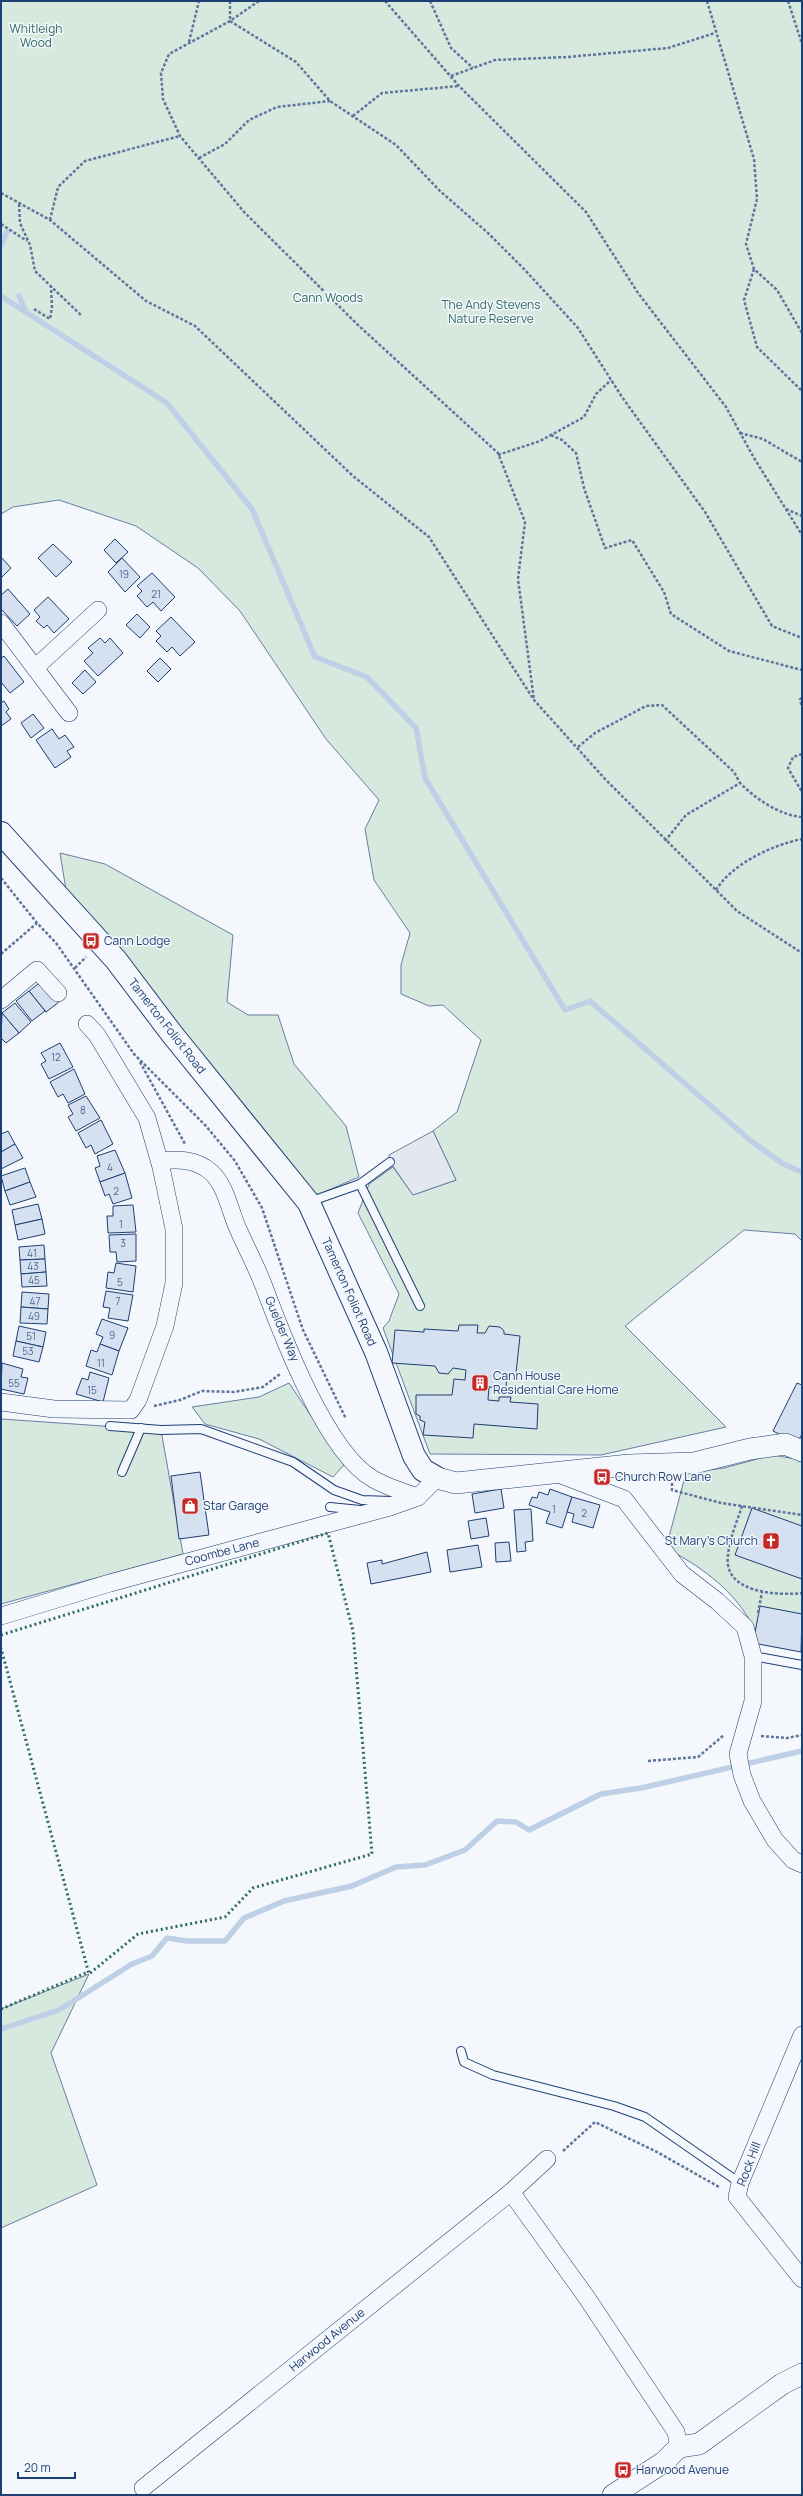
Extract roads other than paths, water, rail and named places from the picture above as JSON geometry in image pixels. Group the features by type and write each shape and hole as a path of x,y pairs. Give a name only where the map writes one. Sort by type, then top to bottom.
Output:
{"main road":[{"name":"Tamerton Foliot Road","path":"1,833 116,960 172,1034 309,1203 376,1352 414,1456 423,1470 436,1478"}],"street":[{"path":"35,668 98,610"},
{"path":"1,623 69,713"},
{"path":"1,1000 37,970 58,993"},
{"path":"1,1402 54,1408 132,1408 147,1379 165,1326 174,1283 174,1229 160,1161 146,1118 97,1035 87,1024"},
{"name":"Guelder Way","path":"160,1161 184,1160 204,1168 221,1184 232,1215 263,1284 274,1318 322,1418 344,1453 372,1479 411,1499"},
{"name":"Tamerton Foliot Road","path":"436,1478 456,1483 554,1472 694,1463 750,1449 785,1444 802,1451"},
{"path":"554,1472 624,1499 682,1574 717,1601 745,1627 753,1656 753,1701 738,1754 742,1775 752,1801 775,1840 793,1860 802,1864"},
{"name":"Coombe Lane","path":"1,1616 110,1583 373,1512 411,1499 436,1478"},
{"name":"Rock Hill","path":"802,2035 740,2183 737,2196 802,2279"},
{"name":"Harwood Avenue","path":"143,2488 511,2192 547,2159"},
{"path":"511,2192 587,2298 655,2400 676,2432 679,2447"},
{"path":"613,2495 664,2462 679,2447 699,2444 782,2384 802,2374"}],"lane":[{"path":"309,1203 360,1184 390,1162"},
{"path":"360,1184 420,1306"},
{"path":"110,1426 201,1429 293,1462 334,1490 362,1500 411,1499"},
{"path":"122,1472 141,1428"},
{"path":"330,1507 373,1512"},
{"path":"753,1656 802,1664"},
{"path":"461,2051 464,2062 494,2075 606,2104 644,2117 740,2183"}],"waterway":[{"path":"1,245 7,232"},
{"path":"1,296 167,403 252,509 315,657 367,677 416,728 425,778 565,1010 590,1001 750,1140 783,1164 802,1172"},
{"path":"19,296 25,310"},
{"path":"1,2029 59,2010 132,1964 152,1956 167,1938 187,1941 225,1941 244,1918 284,1901 352,1886 396,1867 425,1865 465,1850 497,1821 516,1822 529,1830 601,1794 641,1788 802,1751"}],"place":[{"name":"Cann Lodge","path":"91,941"},
{"name":"Cann House Residential Care Home","path":"480,1383"},
{"name":"Church Row Lane","path":"602,1477"},
{"name":"Star Garage","path":"190,1506"},
{"name":"St Mary's Church","path":"771,1541"},
{"name":"Harwood Avenue","path":"623,2470"}],"park label":[{"name":"Whitleigh Wood","path":"36,36"},
{"name":"Cann Woods","path":"328,298"},
{"name":"The Andy Stevens Nature Reserve","path":"491,312"}]}
